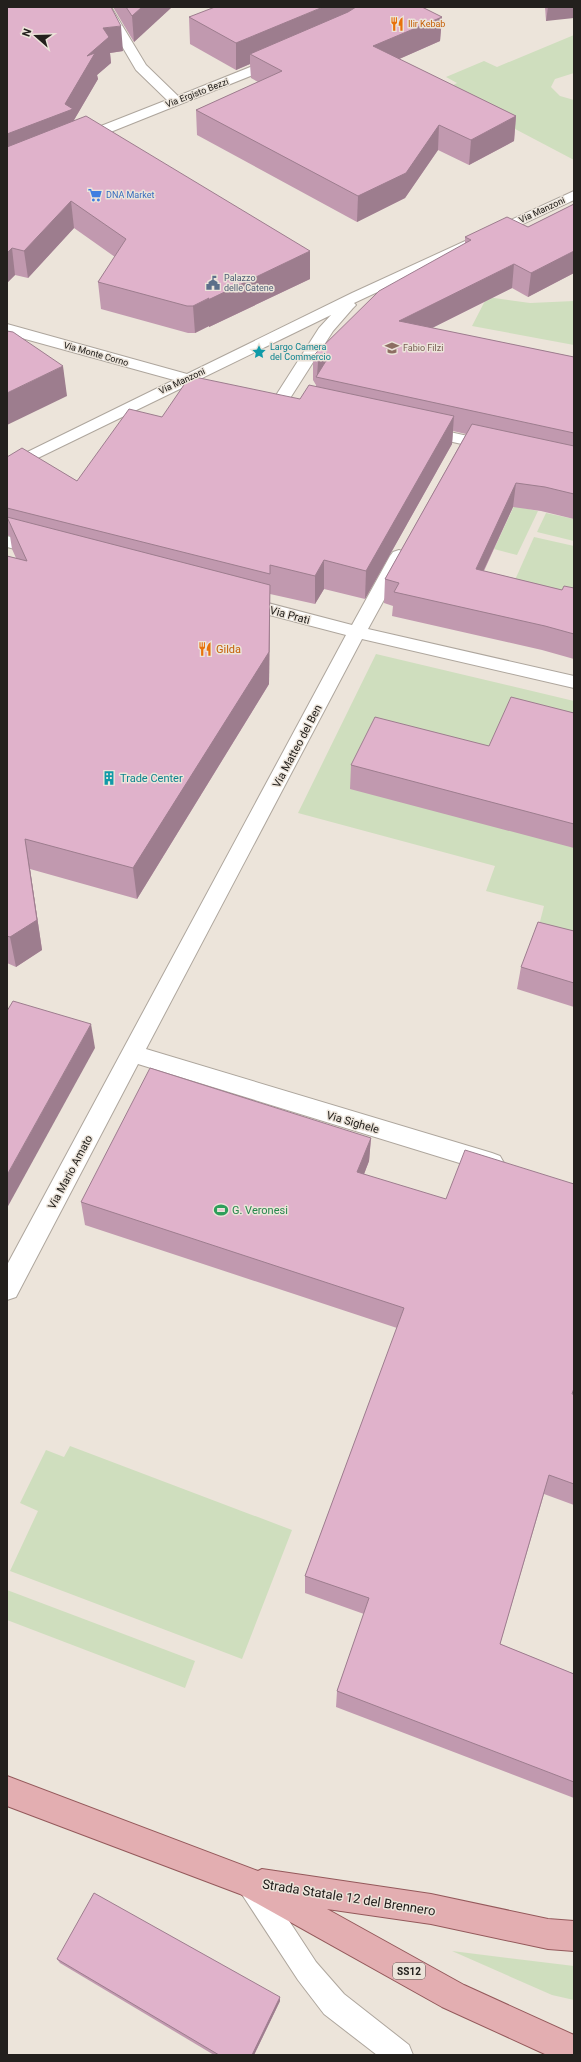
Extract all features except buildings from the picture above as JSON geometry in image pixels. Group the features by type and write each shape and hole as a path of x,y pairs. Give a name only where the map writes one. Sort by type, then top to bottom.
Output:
{"main road":[{"name":"SS12","path":"7,1791 249,1882"},
{"name":"Strada Statale 12 del Brennero","path":"249,1882 431,1909 548,1934 574,1936"},
{"name":"Strada Statale 12 del Brennero","path":"249,1882 453,1996 574,2051"}],"street":[{"path":"105,7 141,68 175,100"},
{"name":"Via Ergisto Bezzi","path":"65,145 290,55"},
{"name":"Via Manzoni","path":"7,468 185,379 357,296 574,195"},
{"name":"Via Manzoni","path":"282,400 328,328 357,296"},
{"name":"Via Monte Corno","path":"7,329 207,384"},
{"path":"411,428 460,447 509,450"},
{"path":"7,541 53,553"},
{"name":"Via Matteo del Ben","path":"134,1054 357,632 406,544"},
{"name":"Via Prati","path":"222,597 357,632 574,682"},
{"name":"Via Sighele","path":"134,1054 323,1113 513,1169"},
{"name":"Via Mario Amato","path":"7,1289 134,1054"}],"lane":[{"path":"249,1882 307,1971 334,2004 399,2055"}],"green space":[{"path":"574,35 574,73 555,79 551,87 560,96 574,100 574,160 443,91 457,83 446,77 484,61 497,67"},
{"path":"487,297 530,303 574,301 574,345 472,326"},
{"path":"514,506 538,511 517,555 494,549"},
{"path":"546,513 574,519 574,541 537,532"},
{"path":"534,537 574,546 574,594 515,580"},
{"path":"376,654 574,701 574,953 534,945 544,906 486,891 495,866 298,813"},
{"path":"70,1446 292,1530 242,1659 10,1571 38,1511 20,1503 46,1450 64,1457"},
{"path":"7,1590 195,1661 185,1688 7,1620"},
{"path":"452,1951 574,1966 574,2000 552,1995"}],"place":[{"name":"Ilir Kebab","path":"397,24"},
{"name":"DNA Market","path":"95,195"},
{"name":"Palazzo delle Catene","path":"213,283"},
{"name":"Fabio Filzi","path":"392,348"},
{"name":"Largo Camera del Commercio","path":"259,352"},
{"name":"Gilda","path":"205,649"},
{"name":"Trade Center","path":"109,778"},
{"name":"G. Veronesi","path":"221,1210"}]}
